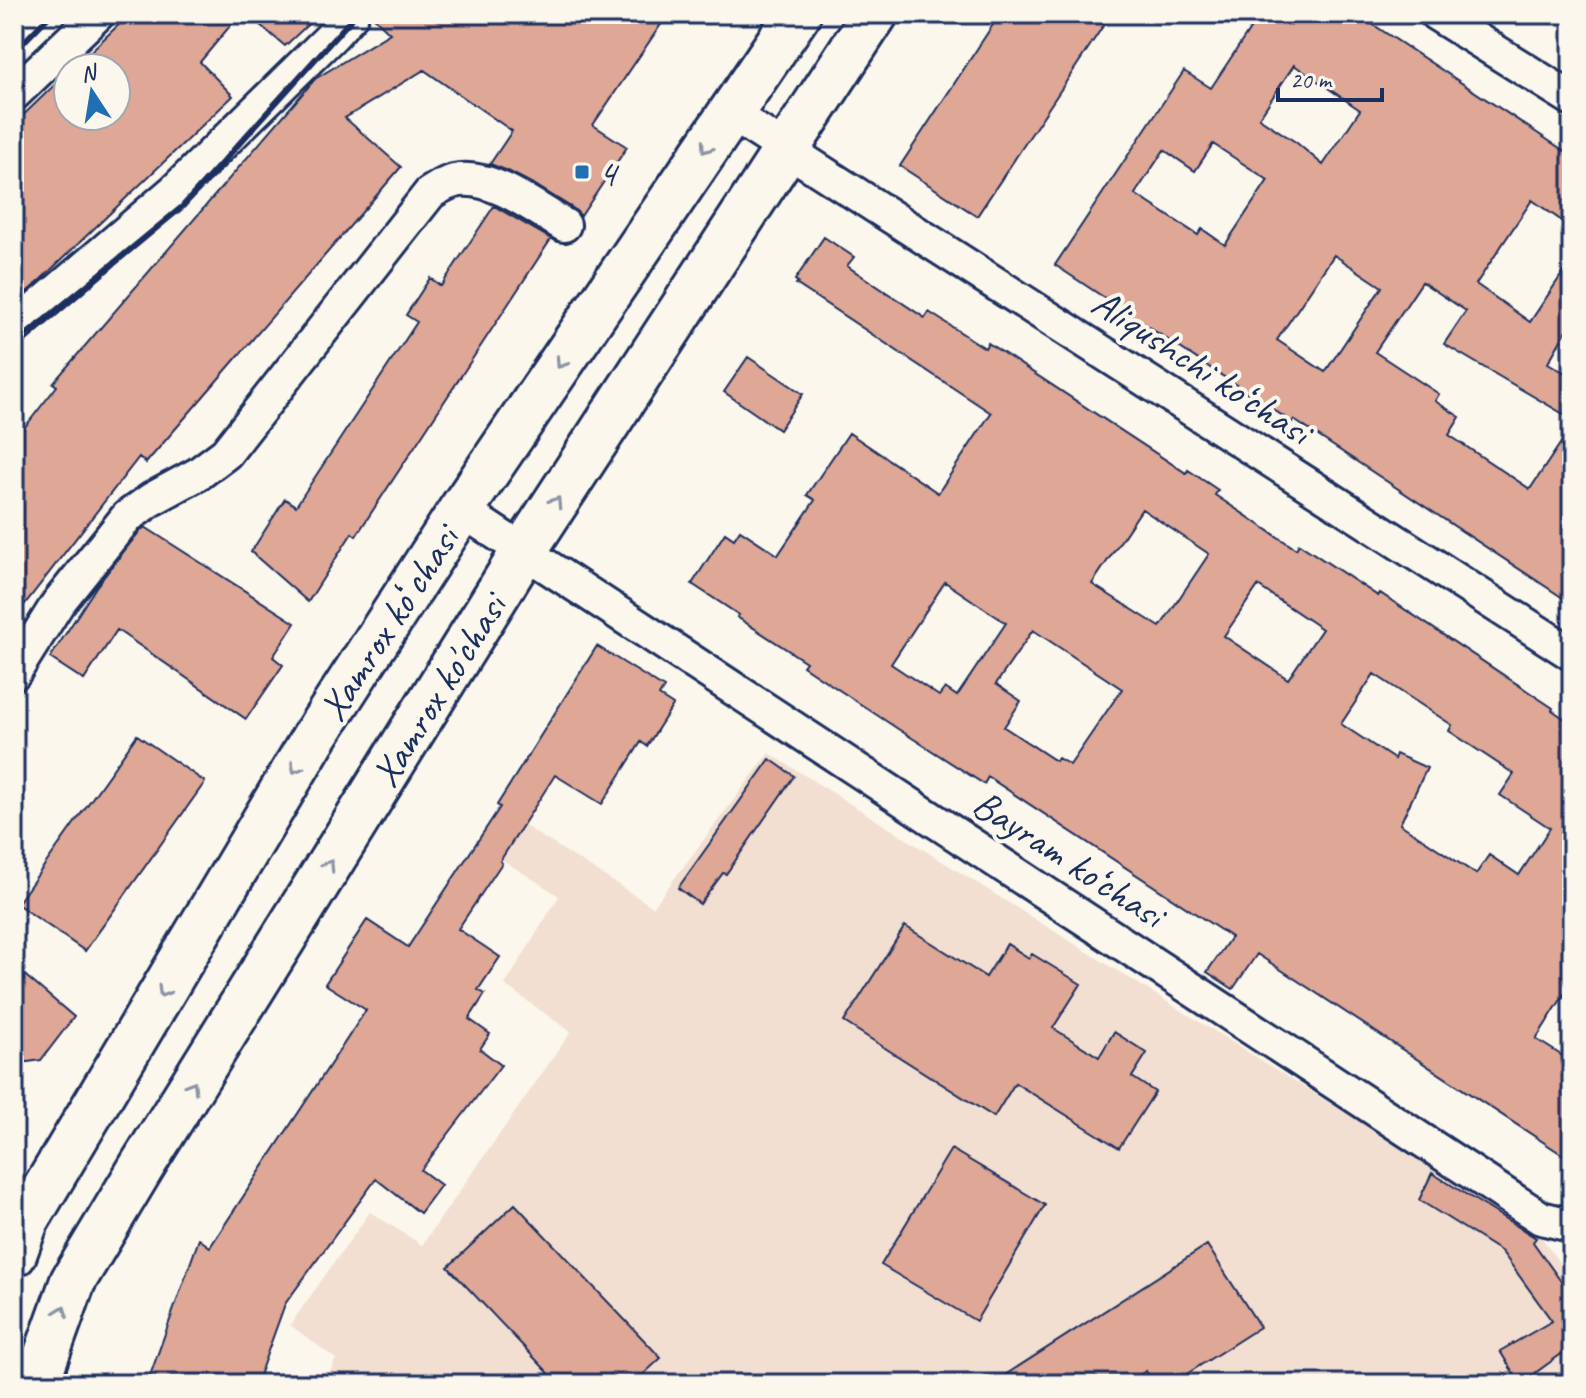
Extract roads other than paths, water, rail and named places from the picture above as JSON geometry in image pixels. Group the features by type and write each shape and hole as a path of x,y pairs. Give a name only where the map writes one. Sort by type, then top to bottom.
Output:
{"main road":[{"name":"Xamrox koʻchasi","path":"18,1228 313,739 461,510 798,14"},
{"name":"Xamrox ko'chasi","path":"36,1384 73,1281 87,1256 524,551 875,14"},
{"path":"18,1228 87,1256"}],"street":[{"path":"14,94 98,14"},
{"path":"14,328 174,191 352,14"},
{"path":"1436,14 1572,99"},
{"name":"Aliqushchi ko‘chasi","path":"730,113 1572,654"},
{"path":"14,673 58,603 127,517 152,499 198,474 226,453 430,193 456,180 475,180 512,194 564,225"},
{"name":"Bayram ko‘chasi","path":"461,510 1541,1218 1572,1223"}],"railway":[{"path":"14,52 51,14"},
{"path":"14,345 182,207 356,14"}],"place":[{"name":"4","path":"582,172"}]}
